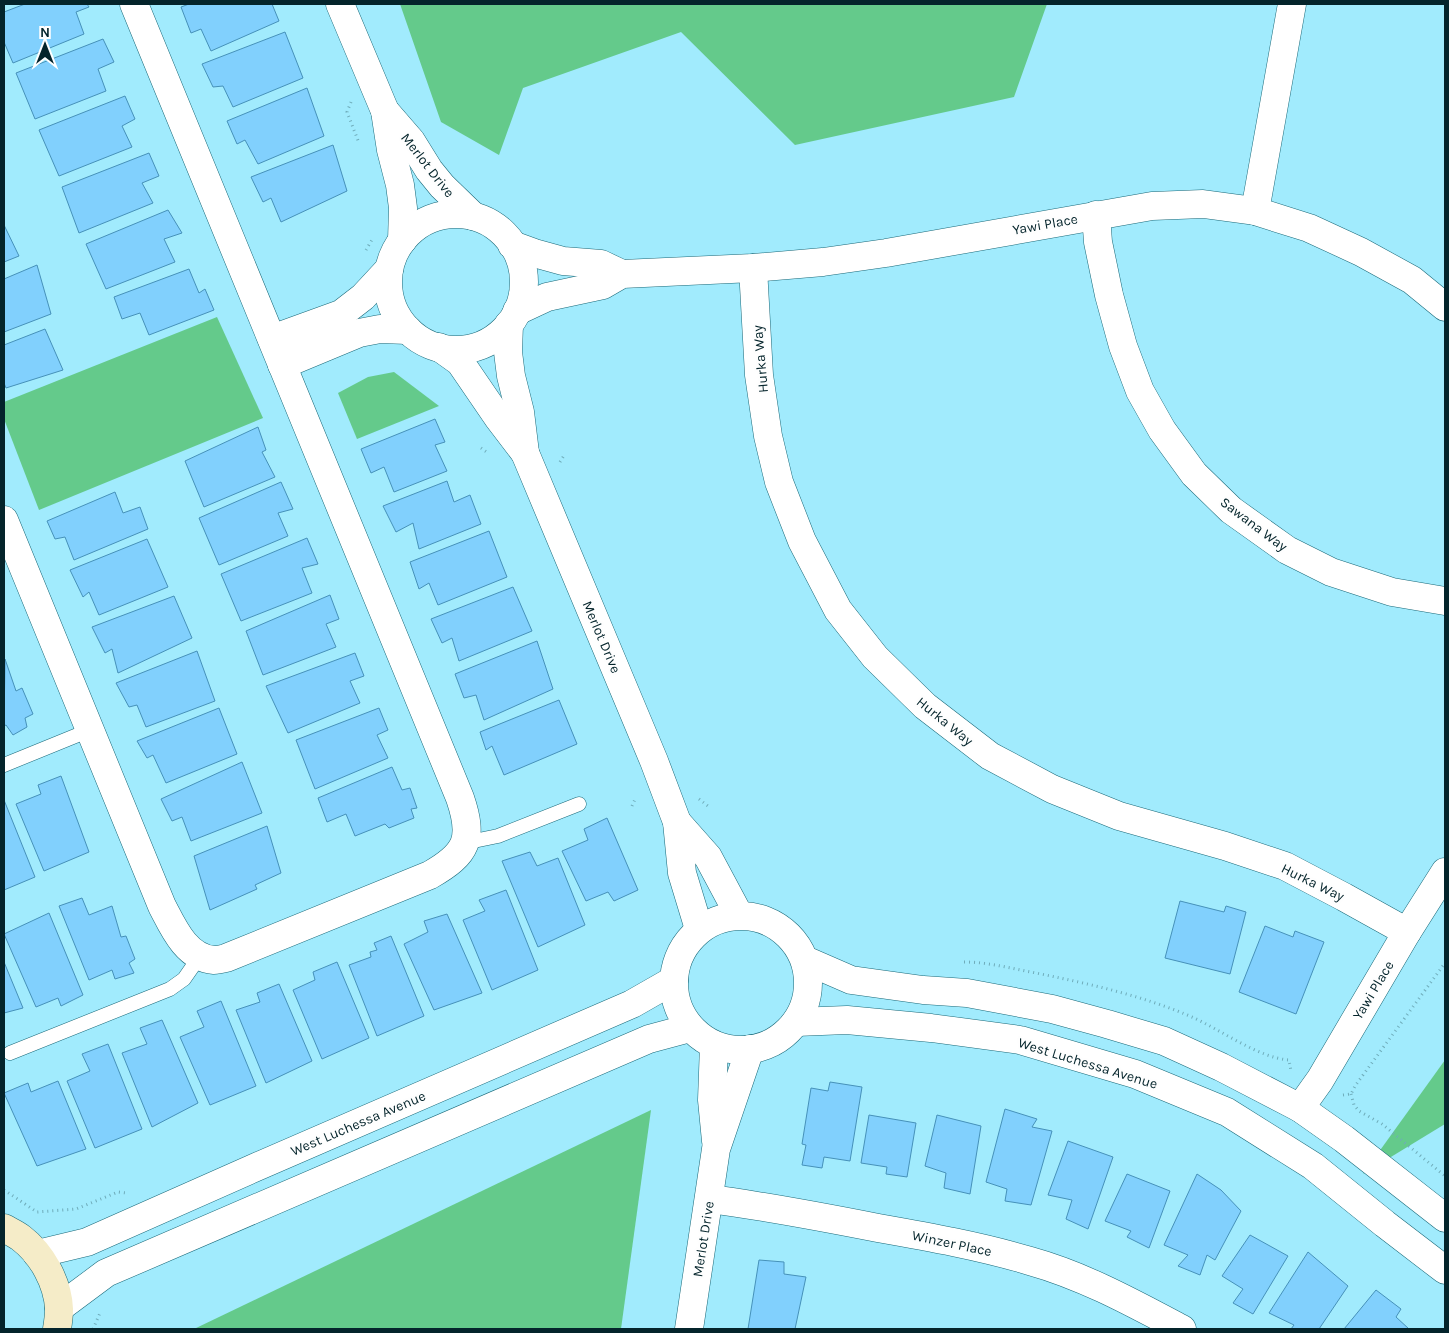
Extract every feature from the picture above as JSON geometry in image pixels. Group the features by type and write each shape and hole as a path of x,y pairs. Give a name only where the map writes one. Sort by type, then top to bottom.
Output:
{"main road":[{"path":"4,1228 21,1238 37,1254 48,1270 55,1289 58,1319"}],"street":[{"path":"4,520 166,913 173,929 191,950 200,956 214,960 226,958 430,875 446,866 458,856 464,843 467,829 466,815 460,798 134,4"},
{"name":"Merlot Drive","path":"340,4 385,112 391,150 400,185 403,208 402,241"},
{"path":"1255,210 1292,4"},
{"name":"Merlot Drive","path":"385,112 411,141 429,170 442,186 473,216"},
{"name":"Yawi Place","path":"622,274 753,268 823,262 1152,206 1203,204 1255,210 1309,228 1361,252 1412,280 1445,306"},
{"name":"Merlot Drive","path":"453,214 473,216 492,224 507,237 518,255 523,271 520,305 500,333 481,345 459,350 439,347 419,340 404,326 392,306 387,284 389,269 396,248 408,233 421,223 436,217 453,214"},
{"name":"Sawana Way","path":"1096,215 1098,242 1108,296 1123,346 1140,391 1162,430 1194,474 1231,510 1287,550 1331,572 1392,592 1445,601"},
{"path":"512,244 534,254 563,260 601,264 622,274"},
{"name":"Hurka Way","path":"753,268 759,375 768,436 779,482 802,541 838,610 875,657 925,706 990,756 1052,789 1119,816 1225,846 1285,866 1407,932"},
{"path":"272,339 341,314 363,297 389,269"},
{"path":"513,317 547,297 603,285 622,274"},
{"name":"Merlot Drive","path":"513,317 508,352 511,376 520,412 525,453"},
{"path":"282,365 359,333 380,329 408,330"},
{"name":"Merlot Drive","path":"439,347 460,362 525,453 678,822 682,873 699,929"},
{"name":"Merlot Drive","path":"678,822 708,857 739,914"},
{"name":"Yawi Place","path":"1300,1108 1320,1080 1407,932 1445,872"},
{"path":"739,914 760,917 780,927 795,941 805,960 809,982 806,1003 796,1022 781,1037 760,1048 737,1050 714,1045 694,1032 680,1014 673,991 674,968 683,946 699,929 718,919 739,914"},
{"path":"805,960 851,980 924,990 967,993 1052,1009 1164,1041 1221,1067 1300,1108 1344,1139 1445,1218"},
{"name":"West Luchessa Avenue","path":"37,1254 88,1242 632,1004 674,980"},
{"name":"West Luchessa Avenue","path":"796,1022 847,1020 931,1028 1020,1040 1135,1074 1227,1112 1313,1166 1445,1270"},
{"path":"58,1319 106,1273 650,1039 690,1028"},
{"name":"Merlot Drive","path":"714,1045 712,1100 716,1150"},
{"name":"Merlot Drive","path":"689,1329 716,1150 750,1049"},
{"name":"Winzer Place","path":"709,1199 826,1218 964,1244 1031,1261 1068,1274 1128,1300 1182,1329"}],"lane":[{"path":"4,765 90,730"},
{"path":"464,843 498,836 580,804"},
{"path":"10,1053 170,989 184,979 200,956"}],"path":[{"path":"364,255 374,236"},
{"path":"1338,1096 1351,1094 1445,963"},
{"path":"1351,1094 1354,1105 1360,1111 1382,1124 1445,1176"},
{"path":"4,1190 38,1212 76,1209 118,1192"}],"green space":[{"path":"400,4 1047,4 1014,97 795,145 681,32 523,88 499,155 441,122"},
{"path":"217,317 263,418 39,510 4,419 4,402"},
{"path":"394,372 439,406 357,439 338,393 368,377"},
{"path":"1445,1060 1445,1124 1363,1174"},
{"path":"651,1110 621,1329 194,1329"}],"building":[{"path":"25,4 87,4 89,7 76,12 84,34 13,63 4,42 4,12"},
{"path":"189,4 272,4 279,21 211,51 201,29 191,33 181,7"},
{"path":"285,32 303,78 233,107 223,86 213,87 202,64"},
{"path":"103,39 114,62 98,69 106,91 35,119 16,73"},
{"path":"307,88 324,136 258,164 245,140 237,144 227,121"},
{"path":"125,96 135,119 122,126 132,147 59,176 39,130"},
{"path":"333,145 347,191 281,222 271,198 263,202 251,177"},
{"path":"149,153 159,176 142,183 153,203 79,233 62,187"},
{"path":"168,210 182,233 164,239 175,262 106,289 86,244"},
{"path":"4,225 19,256 4,262"},
{"path":"37,265 51,314 4,332 4,279"},
{"path":"189,269 199,293 205,289 214,310 149,335 140,313 122,319 114,297"},
{"path":"45,329 63,370 6,388 4,383 4,345"},
{"path":"435,419 445,442 435,445 447,471 394,492 384,467 371,473 361,449"},
{"path":"258,427 266,450 262,452 275,477 204,507 185,461"},
{"path":"447,481 454,502 470,495 481,524 419,549 413,523 396,532 383,506"},
{"path":"281,482 293,509 278,513 288,536 219,565 199,518"},
{"path":"115,492 123,513 140,507 148,529 74,560 65,537 55,539 47,521"},
{"path":"489,531 507,577 438,605 429,583 419,589 410,562"},
{"path":"307,538 318,564 302,568 312,593 241,621 221,574"},
{"path":"147,539 168,587 99,615 89,592 83,597 70,570"},
{"path":"513,587 532,631 459,661 452,638 442,643 431,619"},
{"path":"330,595 339,619 326,624 336,647 263,675 246,631"},
{"path":"174,596 192,638 118,673 112,649 105,653 92,627"},
{"path":"537,641 553,689 484,720 476,695 464,698 455,674"},
{"path":"197,651 215,701 146,727 137,705 129,707 116,683"},
{"path":"355,653 364,676 350,681 360,703 288,733 266,686"},
{"path":"5,659 16,691 22,688 33,714 25,718 27,727 13,735 6,725 4,726"},
{"path":"559,700 577,744 504,775 492,746 486,750 480,732"},
{"path":"219,708 237,754 166,783 153,755 147,758 137,741"},
{"path":"379,708 388,730 377,735 388,758 315,789 296,740"},
{"path":"242,762 262,813 191,841 182,817 172,821 161,799"},
{"path":"392,767 402,790 410,788 417,808 411,809 414,818 389,828 385,824 355,836 346,814 327,822 318,798"},
{"path":"61,776 89,852 44,871 16,804 41,794 38,785"},
{"path":"4,800 35,877 4,890"},
{"path":"607,818 638,890 614,901 608,892 586,901 562,851 588,840 584,829"},
{"path":"267,826 281,873 255,885 257,889 210,910 194,856"},
{"path":"530,852 537,866 558,858 585,925 538,947 502,861"},
{"path":"506,890 538,970 492,990 463,920 485,911 479,900"},
{"path":"82,898 89,915 112,906 121,937 126,936 135,959 129,963 134,973 115,979 112,970 89,980 59,906"},
{"path":"1180,901 1224,912 1226,906 1246,912 1230,974 1165,958"},
{"path":"49,913 83,995 61,1006 58,998 36,1007 4,934"},
{"path":"447,914 482,993 434,1010 404,944 428,932 424,921"},
{"path":"1265,926 1293,937 1295,931 1324,942 1296,1014 1239,992"},
{"path":"391,936 424,1016 377,1036 349,965 371,957 370,952 377,950 374,943"},
{"path":"4,962 23,1008 4,1013"},
{"path":"337,962 369,1038 322,1059 293,990 315,980 313,972"},
{"path":"279,984 312,1061 266,1083 236,1010 260,1002 257,993"},
{"path":"221,1001 256,1086 210,1105 180,1037 204,1027 197,1011"},
{"path":"162,1020 198,1103 152,1127 122,1053 147,1044 140,1028"},
{"path":"108,1044 142,1129 95,1148 67,1081 90,1071 82,1054"},
{"path":"58,1081 86,1149 37,1166 4,1093 28,1083 31,1092"},
{"path":"830,1082 862,1087 850,1161 824,1157 822,1168 802,1165 806,1145 802,1144 811,1088 828,1091"},
{"path":"1005,1109 1037,1119 1032,1127 1052,1131 1031,1205 1005,1201 1007,1189 986,1182"},
{"path":"869,1115 916,1123 907,1177 886,1174 887,1167 861,1163"},
{"path":"937,1115 981,1126 970,1194 944,1188 946,1173 925,1166"},
{"path":"1068,1141 1113,1157 1088,1229 1066,1219 1072,1200 1048,1195"},
{"path":"1127,1174 1170,1191 1149,1248 1127,1237 1131,1231 1105,1221"},
{"path":"1197,1174 1221,1190 1241,1211 1215,1260 1207,1255 1200,1275 1178,1266 1188,1255 1164,1245"},
{"path":"1250,1235 1288,1256 1253,1314 1233,1303 1243,1289 1222,1276"},
{"path":"1308,1252 1348,1286 1319,1329 1291,1329 1294,1325 1269,1313"},
{"path":"759,1260 784,1262 784,1274 806,1277 795,1329 748,1329"},
{"path":"1376,1290 1401,1309 1396,1317 1409,1329 1344,1329"}]}
